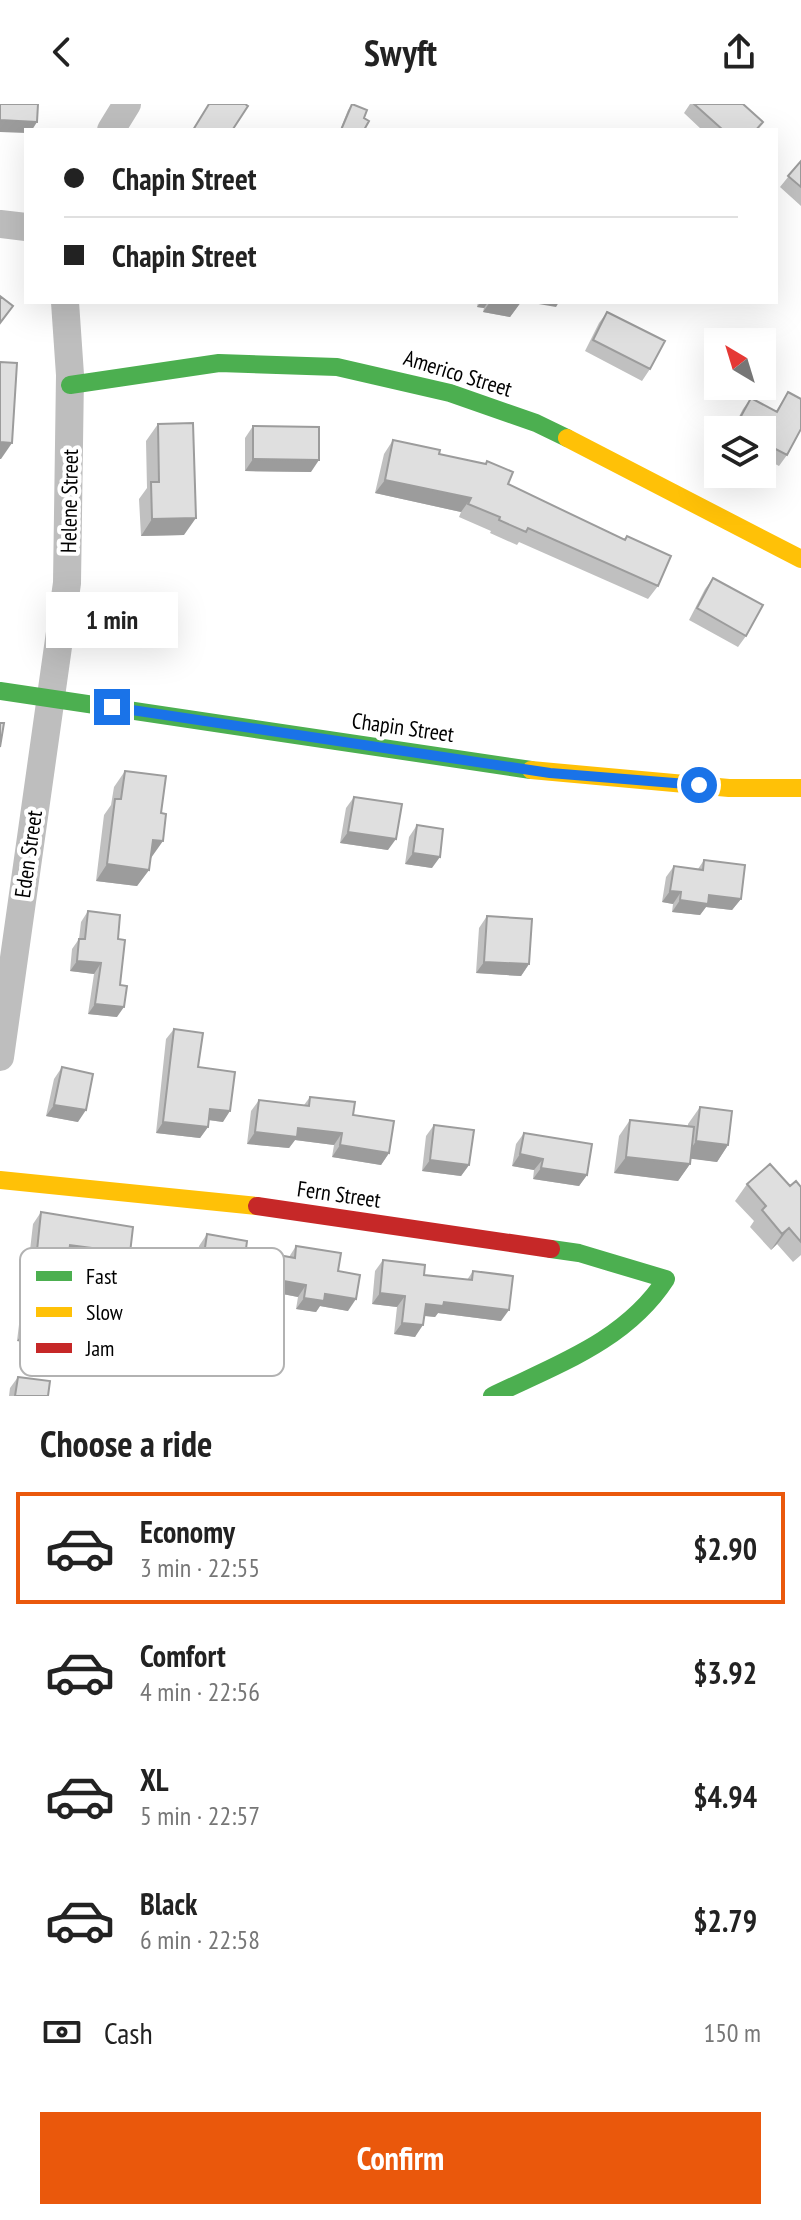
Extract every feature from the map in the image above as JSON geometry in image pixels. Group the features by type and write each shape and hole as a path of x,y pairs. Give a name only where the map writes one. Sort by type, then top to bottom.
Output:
{"street":[{"path":"112,128 127,104"},
{"path":"0,224 24,227"},
{"name":"Helene Street","path":"50,698 67,583 70,385 65,304"},
{"name":"Americo Street","path":"70,385 219,363 337,367 391,378 450,393 536,423 801,559"},
{"name":"Chapin Street","path":"0,691 550,773 729,788 801,788"},
{"name":"Eden Street","path":"0,1057 50,698"},
{"name":"Fern Street","path":"0,1180 231,1202 579,1253 666,1279 656,1300 590,1350 492,1396"}],"building":[{"path":"0,104 38,104 37,122 0,120"},
{"path":"209,104 248,106 234,128 194,128"},
{"path":"352,104 367,110 364,118 369,121 365,128 342,128"},
{"path":"694,104 743,104 763,122 758,128 721,128"},
{"path":"801,161 801,187 788,176"},
{"path":"0,296 13,306 0,323"},
{"path":"607,312 665,341 650,369 593,340"},
{"path":"0,362 17,363 12,443 0,442"},
{"path":"788,392 801,399 801,429 787,455 776,449 776,416 741,416 750,400 777,412"},
{"path":"193,423 196,518 152,519 151,482 159,482 158,424"},
{"path":"253,426 319,427 319,460 253,459"},
{"path":"393,440 440,450 439,454 486,464 487,461 513,472 508,484 625,540 627,536 671,556 658,586 528,528 526,532 499,520 500,517 468,504 471,498 385,480"},
{"path":"713,578 763,605 746,636 697,608"},
{"path":"0,723 4,723 0,747"},
{"path":"125,771 166,776 161,813 166,814 163,841 153,840 149,870 107,864 115,799 121,799"},
{"path":"354,797 402,804 396,839 348,832"},
{"path":"417,825 443,829 440,857 413,853"},
{"path":"704,860 745,865 741,899 709,895 708,904 680,900 681,892 670,891 674,866 703,870"},
{"path":"88,911 120,915 118,939 125,940 120,985 127,986 124,1007 95,1004 101,963 77,961 79,939 85,939"},
{"path":"487,916 532,919 529,964 484,962"},
{"path":"174,1029 203,1033 198,1067 235,1072 230,1111 210,1109 208,1127 163,1122"},
{"path":"62,1067 93,1074 86,1110 54,1105"},
{"path":"310,1097 355,1102 353,1115 394,1121 389,1153 340,1145 342,1133 298,1128 297,1137 255,1132 259,1100 309,1106"},
{"path":"700,1107 732,1111 728,1145 696,1141"},
{"path":"630,1120 694,1127 690,1164 626,1157"},
{"path":"434,1125 474,1130 469,1165 430,1160"},
{"path":"524,1133 592,1144 587,1175 541,1168 543,1159 520,1154"},
{"path":"770,1164 790,1186 796,1181 801,1187 801,1242 789,1228 782,1234 762,1210 766,1206 747,1184"},
{"path":"41,1212 133,1227 131,1248 70,1245 70,1248 37,1248"},
{"path":"207,1234 247,1241 246,1248 205,1248"},
{"path":"296,1246 341,1253 338,1271 360,1275 356,1299 325,1294 324,1301 304,1298 306,1285 284,1281 284,1256 295,1258"},
{"path":"383,1260 425,1265 424,1275 472,1280 473,1271 513,1276 509,1310 444,1302 443,1306 426,1304 423,1325 402,1323 405,1296 380,1293"},
{"path":"18,1377 50,1381 48,1396 15,1396"}],"traffic: fast":[{"path":"70,385 219,363 337,367 450,393 536,423 567,438"},
{"path":"0,691 531,770"},
{"path":"492,1396 565,1362 610,1335 650,1301 666,1279 579,1253 551,1249"}],"traffic: slow":[{"path":"567,438 801,559"},
{"path":"531,770 729,788 801,788"},
{"path":"0,1180 257,1206"}],"traffic: jam":[{"path":"257,1206 551,1249"}],"route":[{"path":"112,707 550,773 699,785"}]}
